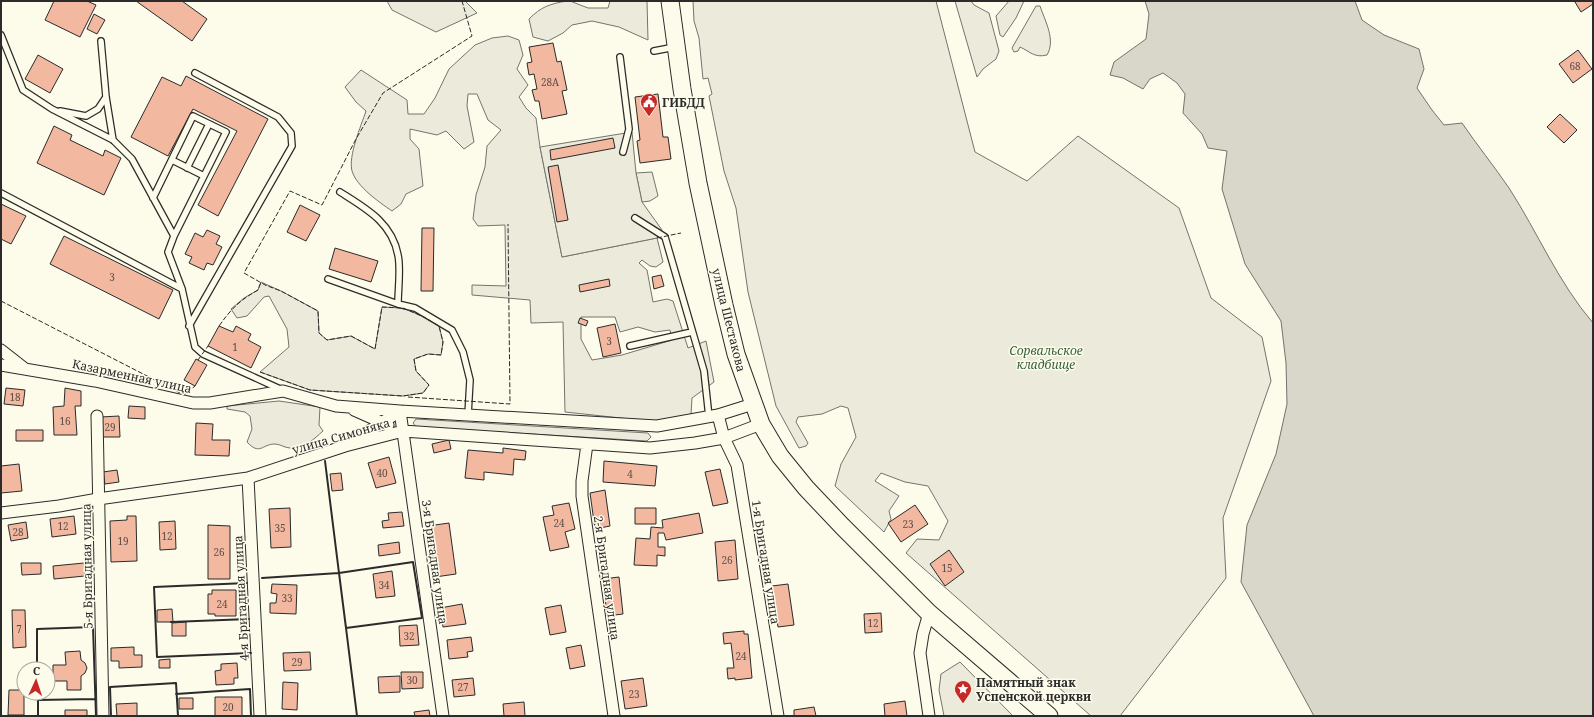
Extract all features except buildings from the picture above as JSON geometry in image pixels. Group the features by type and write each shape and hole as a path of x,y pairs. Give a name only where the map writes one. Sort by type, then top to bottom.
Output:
{"main road":[{"name":"улица Шестакова","path":"670,1 675,47 698,183 724,305 736,354 761,424 780,456 806,488 842,526 929,613 1030,700"},
{"path":"1030,700 1043,716"},
{"path":"1030,700 1049,716"}],"street":[{"path":"1,350 24,368"},
{"name":"Казарменная улица","path":"1,365 95,381 193,402 210,403 284,391 336,406 400,411"},
{"name":"улица Симоняка","path":"400,411 657,426 714,416 753,404"},
{"path":"346,407 382,424 403,431"},
{"path":"345,446 382,424 400,411"},
{"name":"3-я Бригадная улица","path":"400,411 443,716"},
{"name":"5-я Бригадная улица","path":"97,416 103,716"},
{"name":"1-я Бригадная улица","path":"714,416 737,465 778,716"},
{"name":"улица Симоняка","path":"1,512 59,506 98,499 248,478 345,446 403,431 650,448 724,438 761,424"},
{"name":"2-я Бригадная улица","path":"587,444 582,481 582,496 614,716"},
{"name":"4-я Бригадная улица","path":"248,478 260,716"},
{"path":"929,613 923,634 920,653 929,716"}],"lane":[{"path":"1,35 23,90 52,109 113,140 132,159 174,236"},
{"path":"101,41 106,97 113,140"},
{"path":"654,51 675,47"},
{"path":"620,57 629,129 623,152"},
{"path":"189,326 292,146 291,133 278,117 195,73"},
{"path":"52,109 86,116 98,110 106,97"},
{"path":"153,198 193,116 226,132 174,236 168,252 182,289 189,326 195,347 203,354 284,391"},
{"path":"187,168 208,124"},
{"path":"172,160 204,176"},
{"path":"340,192 371,212 392,234 398,255 398,304"},
{"path":"1,193 182,289"},
{"path":"635,218 665,237 704,371 714,416"},
{"path":"328,279 398,304 415,308 452,330 463,352 470,380 468,415"},
{"path":"630,346 692,332"}],"green space":[{"path":"387,1 465,1 477,13 436,32 392,10"},
{"path":"567,1 588,8 608,8 610,1 647,1 648,40 619,27 592,21 572,25 563,33 548,41 533,37 529,19 546,7 555,3"},
{"name":"Сорвальское кладбище","path":"693,1 936,1 975,152 1027,181 1078,136 1179,208 1211,298 1262,337 1271,381 1223,518 1226,578 1120,716 1091,716 906,553 917,539 939,540 948,521 928,486 905,482 881,473 875,481 899,496 889,511 891,519 884,532 835,486 841,464 856,437 848,408 841,406 822,414 798,417 796,422 808,443 806,446 799,448 776,406 748,292 736,208 724,171 709,96 712,94 708,78 703,79 699,38 694,21"},
{"path":"955,1 971,1 974,5 989,13 999,51 996,59 983,69 977,77"},
{"path":"1009,1 1024,1 1016,18 1003,37 1000,35 996,16"},
{"path":"1036,6 1040,6 1049,30 1050,43 1047,55 1039,56 1020,47 1018,51 1014,52 1012,48"},
{"path":"508,36 519,40 523,55 517,69 528,85 519,97 526,108 536,118 540,147 562,257 657,238 663,262 656,267 650,266 642,260 639,263 647,270 653,302 667,299 673,301 688,348 706,341 714,382 692,398 691,414 658,422 565,412 563,322 531,323 530,300 472,295 472,285 506,286 505,225 478,226 473,219 476,195 485,167 487,146 501,130 488,120 477,94 468,94 467,106 474,142 464,149 446,131 437,135 410,129 410,139 419,149 423,186 406,194 401,204 392,211 369,194 355,177 351,165 353,149 366,111 356,102 345,87 361,70 407,100 408,114 424,114 435,98 449,69 475,45 492,38","holes":["581,317 615,317 620,332 638,327 655,332 670,330 672,340 622,355 592,360 581,339"]},
{"path":"652,172 658,196 650,201 642,202 636,173"},
{"path":"261,282 318,311 319,333 327,340 351,336 375,349 382,307 403,308 424,317 439,326 443,342 441,355 428,354 414,359 416,371 429,385 423,393 403,396 310,390 260,372 289,347 287,329 269,296 264,297 247,316 237,318 231,309 244,298 258,290"},
{"path":"279,401 320,407 319,425 323,431 308,443 300,447 288,448 271,444 258,449 251,446 247,442 252,429 250,416 245,412 227,409 227,406"},
{"path":"416,419 648,433 651,437 647,441 416,427 413,423"},
{"path":"960,662 1013,716 944,716 939,690 941,674"}],"shaded area":[{"path":"1145,1 1355,1 1362,20 1384,35 1419,49 1424,69 1417,88 1444,125 1462,123 1520,205 1569,291 1593,323 1593,716 1314,716 1241,582 1247,525 1276,454 1287,404 1286,363 1281,321 1245,264 1222,189 1227,151 1208,148 1202,134 1183,113 1185,94 1177,83 1163,73 1150,79 1143,89 1123,78 1110,75 1114,62 1146,39 1149,14"},
{"path":"632,132 636,173 642,202 662,230 657,238 562,257 540,147"}],"fence":[{"path":"260,372 310,390 403,396 423,393 429,385 416,371 414,359 428,354 441,355 443,342 439,326 424,317 403,308 382,307 375,349 351,336 327,340 319,333 318,311 244,273 290,191 322,205 356,139 383,93 472,36 462,1"},
{"path":"408,397 510,404 508,224"},
{"path":"657,238 681,233"},
{"path":"219,326 236,305 258,290 261,282"},
{"path":"1,301 184,395 195,386"},
{"path":"198,360 208,346"}],"wall":[{"path":"262,578 339,573 325,461"},
{"path":"413,562 422,618 346,628 339,573 413,562"},
{"path":"247,583 154,587 157,657 251,653"},
{"path":"171,622 249,619"},
{"path":"37,661 37,629 93,627 96,716"},
{"path":"346,628 357,716"},
{"path":"111,716 110,687 176,683 178,716"},
{"path":"176,694 250,689 251,716"},
{"path":"56,700 95,699"},
{"path":"38,701 38,716"}],"place":[{"name":"ГИБДД","path":"649,117"},
{"name":"Памятный знак Успенской церкви","path":"963,704"}]}
